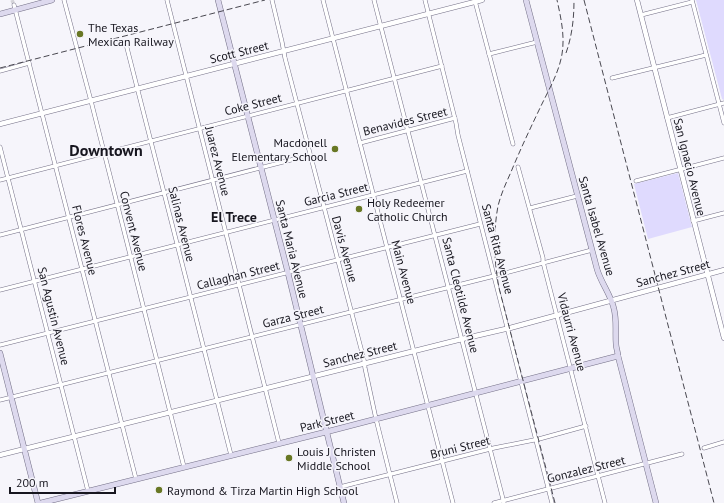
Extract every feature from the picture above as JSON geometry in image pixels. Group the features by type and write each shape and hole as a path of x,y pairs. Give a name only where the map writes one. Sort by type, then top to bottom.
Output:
{"main road":[{"path":"0,14 14,8 52,0"},
{"name":"Santa Maria Avenue","path":"218,0 288,273 344,503"},
{"name":"Santa Isabel Avenue","path":"526,0 592,250 600,278 611,301 615,314 618,356 656,503"},
{"path":"0,353 24,449 40,503"},
{"name":"Park Street","path":"40,503 279,444 618,356"}],"street":[{"name":"Convent Avenue","path":"64,0 184,467"},
{"name":"Juarez Avenue","path":"167,0 279,444"},
{"name":"Davis Avenue","path":"272,0 296,104 364,360 376,419 397,503"},
{"name":"Main Avenue","path":"323,0 453,503"},
{"name":"Santa Cleotilde Avenue","path":"374,0 504,502"},
{"name":"Santa Rita Avenue","path":"425,0 456,120 458,135 480,224 552,503"},
{"name":"Scott Street","path":"0,124 482,0"},
{"name":"San Ignacio Avenue","path":"637,0 724,338"},
{"path":"475,1 513,144"},
{"path":"641,15 692,1 724,123"},
{"name":"Flores Avenue","path":"14,8 136,479"},
{"path":"489,54 537,42"},
{"name":"Salinas Avenue","path":"126,44 232,455"},
{"path":"612,78 706,55"},
{"path":"0,71 29,63"},
{"name":"Coke Street","path":"0,180 442,66"},
{"path":"668,118 724,103"},
{"name":"Benavides Street","path":"360,143 408,130 456,120"},
{"name":"San Agustin Avenue","path":"0,147 88,491"},
{"path":"0,235 310,155"},
{"path":"636,181 724,158"},
{"name":"Vidaurri Avenue","path":"518,167 530,208 606,503"},
{"name":"Garcia Street","path":"0,290 467,171"},
{"path":"530,208 578,196"},
{"path":"693,221 724,213"},
{"name":"Callaghan Street","path":"0,345 480,224"},
{"name":"Garza Street","path":"0,400 592,250"},
{"name":"Sanchez Street","path":"0,455 508,328 724,270"},
{"name":"Bruni Street","path":"340,487 490,449 536,440 586,426"},
{"path":"704,448 724,442"},
{"name":"Gonzalez Street","path":"494,503 504,502 682,454"}],"shaded area":[{"path":"696,0 724,0 724,100 722,99"},
{"path":"678,173 692,227 648,239 634,184"}],"tunnel":[{"path":"12,0 14,5"}],"railway":[{"path":"0,68 265,0"},
{"path":"555,503 499,288 496,268 495,226 498,206 502,193 525,140 553,82 561,61 563,34 557,0"},
{"path":"566,53 570,40 574,14 574,0"},
{"path":"584,0 714,503"}],"place":[{"name":"The Texas Mexican Railway","path":"80,34"},
{"name":"Macdonell Elementary School","path":"335,149"},
{"name":"Holy Redeemer Catholic Church","path":"359,209"},
{"name":"Louis J Christen Middle School","path":"289,458"},
{"name":"Raymond & Tirza Martin High School","path":"159,490"}],"district":[{"name":"Downtown","path":"106,150"},
{"name":"El Trece","path":"234,217"}]}
